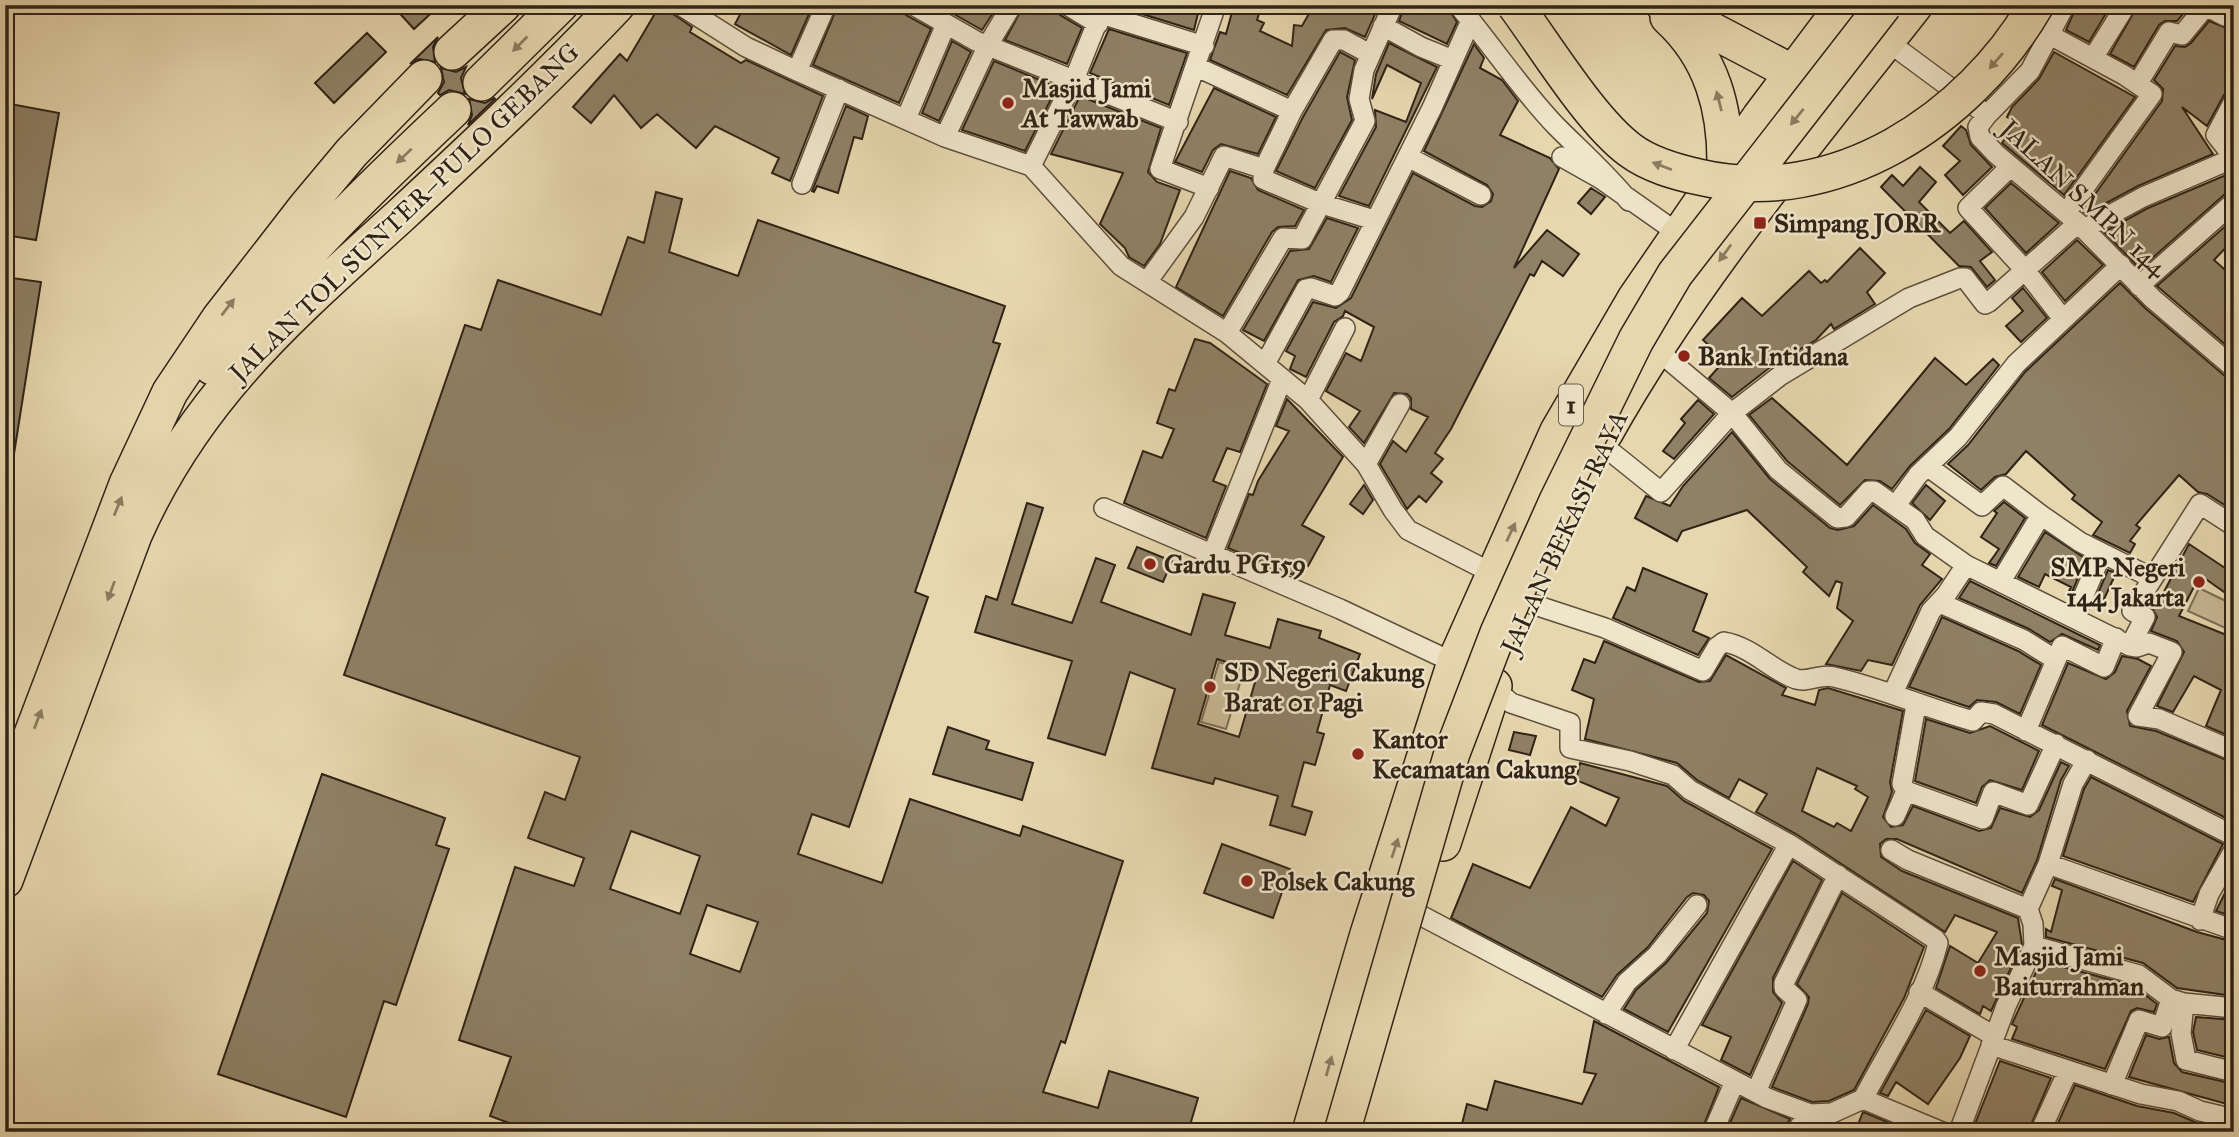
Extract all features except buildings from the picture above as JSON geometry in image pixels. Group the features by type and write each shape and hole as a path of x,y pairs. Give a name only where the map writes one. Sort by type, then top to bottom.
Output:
{"highway":[{"path":"452,52 503,5"},
{"path":"481,83 560,5"},
{"name":"JALAN TOL SUNTER–PULO GEBANG","path":"18,807 158,484 196,422 259,347 425,192 617,5"},
{"path":"1515,5 1605,127 1631,151 1683,173 1727,183 1752,184 1782,182 1833,171 1867,159 1909,138 1950,107 1983,75 2019,32 2043,20"},
{"path":"1655,5 1685,34 1707,66 1720,105 1725,168 1766,198"},
{"path":"1664,5 1799,65 1829,71 1847,91"},
{"path":"1709,5 1799,65"},
{"name":"JALAN BEKASI RAYA","path":"1310,1132 1376,907 1455,662 1492,573 1579,390 1679,234 1844,5"},
{"path":"1342,1132 1452,753 1497,633 1552,511 1636,340 1675,274 1884,5"},
{"name":"JALAN BEKASI RAYA","path":"1356,1132 1420,915 1494,687 1600,443 1657,350 1766,198 1914,5"},
{"name":"JALAN TOL SUNTER–PULO GEBANG","path":"18,807 127,484 170,392 219,319 306,207 352,152 424,78"},
{"path":"158,484 161,463 181,418 232,341 343,217 453,110"},
{"path":"5,880 18,807"},
{"path":"5,906 18,807"}],"street":[{"path":"797,71 825,5"},
{"path":"913,5 988,45 1178,122"},
{"path":"945,137 988,45 1012,5"},
{"path":"1067,5 1204,46"},
{"path":"1209,188 1160,169 1216,5"},
{"path":"1227,334 1283,238 1302,239 1365,121 1359,99 1370,54 1393,5"},
{"path":"1987,115 2029,71 2043,20 2065,5"},
{"path":"2093,58 2126,5"},
{"path":"2138,83 2169,32 2182,35 2206,6 2225,16 2233,5"},
{"path":"682,7 746,47 797,71 945,137 1031,166 1121,266 1227,334 1307,400 1366,464 1408,530 1492,573"},
{"path":"1265,364 1306,289 1338,295 1408,157 1453,60 1465,13"},
{"path":"1465,13 1557,127 1604,171 1629,201"},
{"path":"1031,166 1074,80 1101,14"},
{"path":"1600,443 1661,492 1732,413 1782,375 1909,298 1965,278 1985,304 2025,270 2076,221 2151,98 2150,90 2093,58 2043,20"},
{"path":"906,119 946,24"},
{"path":"1383,26 1421,47 1453,60"},
{"path":"1370,54 1344,40 1333,40 1292,111 1264,169 1263,179 1322,204 1374,220"},
{"name":"JALAN SMPN 144","path":"1887,41 1938,75 1987,115 1977,133 2010,167 2076,221 2140,286 2234,368"},
{"path":"1197,67 1292,111"},
{"path":"802,184 839,89"},
{"path":"2076,221 2143,197 2234,158 2216,135 2234,101"},
{"path":"1147,282 1195,217 1224,156 1228,154 1264,169"},
{"path":"1408,157 1480,195"},
{"path":"1562,157 1601,179 1679,234"},
{"path":"2010,167 1968,208 2025,270 2063,319"},
{"path":"2140,286 2234,202"},
{"path":"1896,505 1927,466 1950,446 2016,364 2121,265"},
{"path":"1307,400 1345,328"},
{"path":"1657,350 1732,413 1778,470 1837,518 1846,517 1866,495 1874,491 1915,520 1925,536 1966,565 2123,642 2137,647 2149,643 2172,652 2138,716 2159,719 2234,751"},
{"path":"1212,555 1282,379"},
{"path":"1366,464 1400,404"},
{"path":"1927,466 1982,506 2003,486 2041,515 2102,553 2152,578"},
{"path":"2026,730 2062,646 2104,667 2145,617 2132,611 2200,504 2234,526"},
{"path":"1104,508 1340,609 1455,662 1494,687 1511,703 1570,723 1570,748 1630,761 1673,775 1690,790 1838,875 1938,943 1919,992 1863,1099 1838,1111 1810,1114 1756,1092 1674,1051 1420,915"},
{"path":"2001,581 2041,515"},
{"path":"2074,618 2102,553"},
{"path":"1893,693 1931,611 1940,603 1966,565"},
{"path":"1529,603 1605,628 1703,671 1717,647 1724,642 1763,658 1796,678 1831,676 1893,693 1916,705 1973,720 1987,712 2056,744 2234,836"},
{"path":"1940,603 2024,640 2056,660"},
{"path":"1916,705 1902,784 1906,791 1983,819 1993,792 2028,805 2056,744"},
{"path":"1959,1132 1992,1040 2034,946 2033,924 2028,909 2048,864 2073,784 2087,760"},
{"path":"1895,816 1906,791"},
{"path":"1674,1051 1788,844"},
{"path":"1891,850 1908,860 2028,909"},
{"path":"2200,920 2209,894 2234,850"},
{"path":"2048,864 2234,930"},
{"path":"1756,1092 1797,1000 1784,988 1784,983 1838,875"},
{"path":"1606,1014 1627,982 1657,956 1697,905"},
{"path":"2034,946 2139,975 2178,1001 2234,1008"},
{"path":"1919,992 1992,1040 2067,1071 2234,1119"},
{"path":"2178,1001 2186,1060 2234,1072"},
{"path":"2112,1085 2139,1020 2162,1027 2178,1001"},
{"path":"2040,1132 2067,1071"},
{"path":"1713,1132 1734,1081"},
{"path":"1863,1099 1922,1127 1942,1132"},
{"path":"1832,1132 1838,1111"},
{"path":"1796,1132 1810,1114"}],"shaded area":[{"path":"2199,588 2234,605 2234,632 2188,611"},
{"path":"1219,662 1244,670 1226,729 1201,722"}],"place":[{"name":"Masjid Jami At Tawwab","path":"1008,103"},
{"name":"Simpang JORR","path":"1760,223"},
{"name":"Bank Intidana","path":"1684,356"},
{"name":"Gardu PG159","path":"1150,564"},
{"name":"SMP Negeri 144 Jakarta","path":"2199,582"},
{"name":"SD Negeri Cakung Barat 01 Pagi","path":"1210,687"},
{"name":"Kantor Kecamatan Cakung","path":"1358,754"},
{"name":"Polsek Cakung","path":"1247,881"},
{"name":"Masjid Jami Baiturrahman","path":"1980,971"}]}
